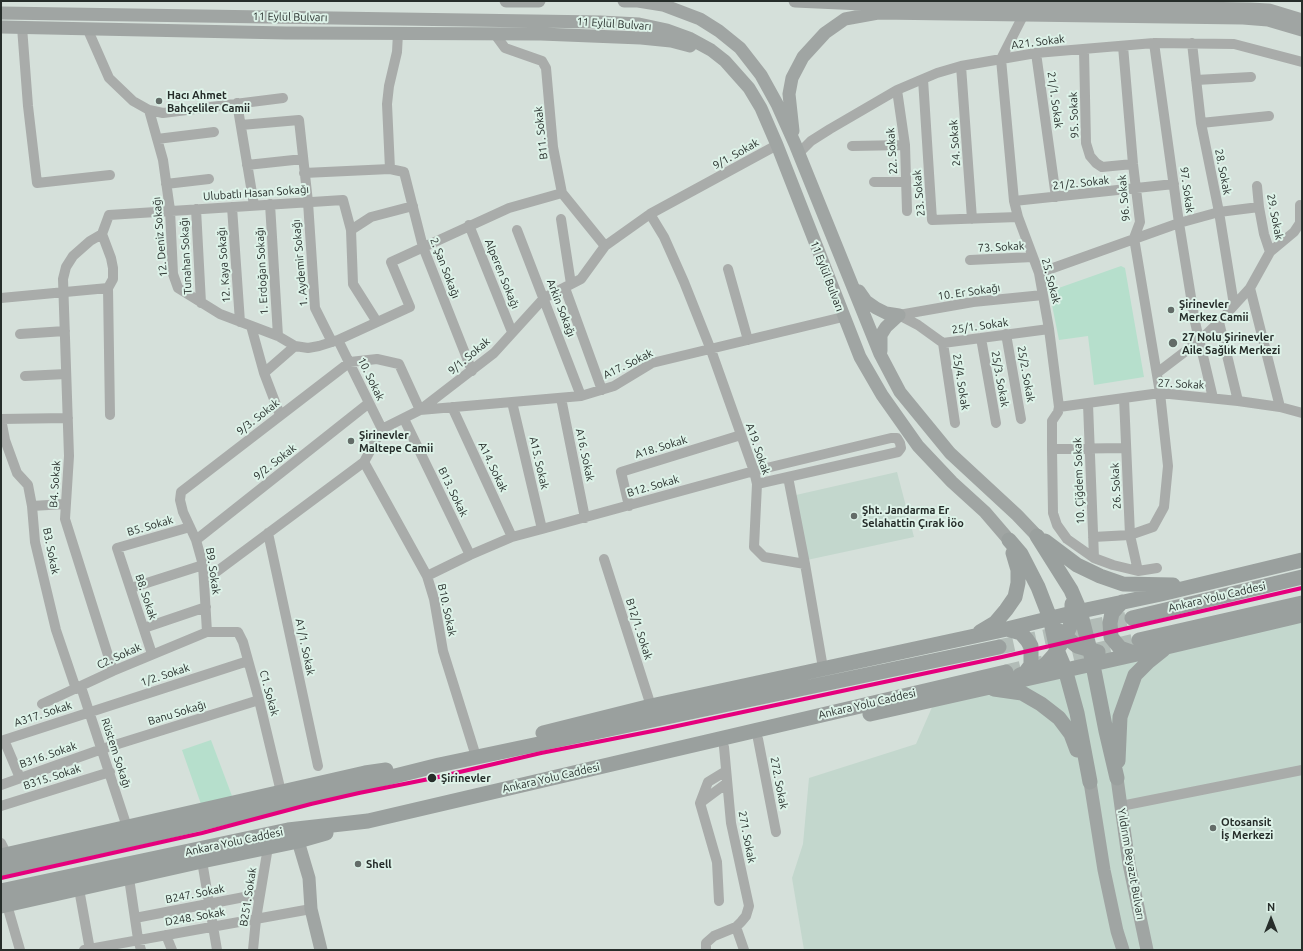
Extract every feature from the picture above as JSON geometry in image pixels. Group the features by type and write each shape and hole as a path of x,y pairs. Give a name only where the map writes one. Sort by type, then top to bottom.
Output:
{"highway":[{"path":"1038,536 1077,565 1100,576 1123,584 1194,586"},
{"path":"1038,536 1071,590 1076,612 1091,657 1117,778"},
{"path":"1009,540 1021,554 1038,587 1055,627 1065,637 1091,657"},
{"path":"973,636 995,623 1015,597 1018,583 1018,570 1009,540"},
{"path":"3,851 127,827 365,773 432,766 474,750 651,706 1007,629 1302,560"},
{"name":"Ankara Yolu Caddesi","path":"1132,618 1302,577"},
{"path":"1122,602 1112,613 1110,623 1111,637 1120,648 1168,646 1302,615"},
{"path":"492,792 523,790 985,688 1065,669 1091,657 1138,647 1302,603"},
{"path":"985,688 1029,674 1045,665 1065,637 1076,612"},
{"path":"1050,618 1057,650 1065,669 1077,713 1090,782"},
{"path":"985,688 1025,674 1031,666 1031,646 1020,633 1007,629"},
{"path":"1117,778 1120,717 1128,692 1135,675 1168,646"},
{"path":"1,868 161,833 351,788 432,766 999,647"},
{"name":"Ankara Yolu Caddesi","path":"1,891 288,830 368,821 1006,672"},
{"path":"985,688 1022,693 1041,704 1059,718 1071,734 1090,782"},
{"path":"4,906 298,841 368,821"}],"main road":[{"path":"506,1 540,1"},
{"name":"11 Eylül Bulvarı","path":"624,1 663,6 700,18 740,48 761,75 777,104 850,278 880,354 900,392 950,453 1018,515 1038,536"},
{"path":"795,1 862,4 1028,7 1250,9 1269,10 1302,20"},
{"path":"796,149 789,94 792,78 803,57 825,33 845,19 878,13 1028,7 1268,20 1302,30"},
{"name":"11 Eylül Bulvarı","path":"1,13 608,22 639,24 667,30 689,38 712,50 725,61 749,88 760,108 777,145 843,317 860,357 882,395 918,446 952,482 985,512 1009,540"},
{"path":"1,26 278,33 494,33 641,38 670,41 712,50"},
{"path":"850,278 866,301 886,313 899,315"},
{"path":"880,354 881,335 886,327 899,315"},
{"name":"Yıldırım Beyazıt Bulvarı","path":"1117,778 1129,864 1147,950"},
{"path":"1090,782 1104,870 1123,950"},
{"path":"298,841 309,878 311,908 322,950"}],"street":[{"path":"1001,59 1028,7"},
{"path":"22,27 28,106 37,183 110,175"},
{"path":"87,28 109,78 133,101 149,110 163,113 283,98"},
{"path":"304,173 390,169 387,104 389,86 397,52 398,33"},
{"name":"B11. Sokak","path":"494,33 505,48 542,61 546,68 553,147 562,193 605,246"},
{"name":"A21. Sokak","path":"796,149 897,90 961,66 1001,59 1036,53 1154,43 1192,43 1234,44 1302,62"},
{"name":"97. Sokak","path":"1154,43 1179,223 1199,340 1213,398"},
{"name":"28. Sokak","path":"1192,43 1202,123 1219,212 1234,305"},
{"name":"96. Sokak","path":"1093,537 1130,535 1153,527 1164,507 1168,466 1160,393 1134,238 1140,222 1133,164 1123,46"},
{"name":"95. Sokak","path":"1084,50 1086,143 1090,156 1102,167 1133,164"},
{"name":"21/1. Sokak","path":"1036,53 1056,198"},
{"name":"25. Sokak","path":"1001,59 1014,201 1018,217 1039,273 1049,329 1059,407 1058,412 1052,421 1053,512 1057,525 1067,539 1094,558 1113,565 1138,571"},
{"name":"24. Sokak","path":"961,66 972,219"},
{"path":"1196,80 1251,77"},
{"name":"23. Sokak","path":"923,79 932,220 1018,217"},
{"name":"22. Sokak","path":"897,90 905,144 907,211"},
{"path":"237,103 254,205"},
{"name":"12. Deniz Sokağı","path":"149,110 163,160 170,210 173,274 178,288 220,314 278,336 296,346 308,348 335,341 410,307 391,262 423,248"},
{"path":"1202,123 1269,116"},
{"name":"1. Aydemir Sokağı","path":"241,125 299,120 308,202 315,308 335,341"},
{"path":"157,139 214,132"},
{"path":"852,146 905,144"},
{"name":"9/1. Sokak","path":"382,429 420,410 494,353 544,298 581,278 605,246 650,214 777,145"},
{"path":"247,165 303,159"},
{"name":"2. Şan Sokağı","path":"390,169 404,172 423,248 472,371"},
{"path":"166,184 209,179"},
{"path":"874,182 906,182"},
{"name":"21/2. Sokak","path":"1014,201 1056,198 1174,184"},
{"name":"29. Sokak","path":"1257,186 1264,234 1270,252"},
{"path":"423,248 469,225 508,208 562,193"},
{"name":"Ulubatlı Hasan Sokağı","path":"102,234 110,215 343,200 352,230"},
{"name":"1. Erdoğan Sokağı","path":"270,204 278,336"},
{"path":"1157,373 1219,322 1250,288 1270,252 1294,232 1300,223 1300,205"},
{"name":"12. Kaya Sokağı","path":"232,206 240,322"},
{"path":"376,322 353,284 352,230 371,217 413,206"},
{"path":"1039,273 1179,223 1219,212 1259,206"},
{"name":"Tunahan Sokağı","path":"196,209 201,302"},
{"name":"A19. Sokak","path":"650,214 664,237 684,282 711,350 754,471 757,484 754,547 764,557 805,564"},
{"path":"561,219 568,286 602,390"},
{"name":"Alperen Sokağı","path":"469,225 512,332"},
{"name":"Arkin Sokağı","path":"517,230 581,396"},
{"path":"102,234 113,268 113,279 108,288 110,415"},
{"name":"B4. Sokak","path":"102,234 90,240 73,256 66,267 63,278 69,456 65,519 113,671"},
{"name":"73. Sokak","path":"970,260 1033,257"},
{"path":"728,269 748,340"},
{"path":"1,298 108,288"},
{"path":"1250,288 1280,407"},
{"name":"10. Er Sokağı","path":"899,315 973,302 1043,295"},
{"name":"25/1. Sokak","path":"899,315 918,325 943,343 1049,329"},
{"name":"A17. Sokak","path":"420,410 581,396 614,386 652,363 843,317"},
{"path":"1219,322 1238,401"},
{"path":"252,326 264,373 280,415"},
{"path":"20,334 65,331"},
{"name":"25/2. Sokak","path":"1006,334 1021,419"},
{"name":"25/3. Sokak","path":"981,338 996,424"},
{"name":"10. Sokak","path":"335,341 350,362 382,429"},
{"name":"25/4. Sokak","path":"943,343 955,424"},
{"path":"264,373 296,346"},
{"path":"350,362 377,359 399,364 420,410"},
{"name":"9/3. Sokak","path":"181,492 350,362"},
{"path":"26,376 66,374"},
{"name":"27. Sokak","path":"1059,407 1160,393 1238,401 1280,407 1302,413"},
{"name":"A16. Sokak","path":"561,398 585,518"},
{"name":"26. Sokak","path":"1124,398 1130,535 1138,571"},
{"name":"A15. Sokak","path":"512,402 542,529"},
{"name":"9/2. Sokak","path":"196,540 370,403"},
{"name":"10. Çiğdem Sokak","path":"1088,404 1094,558"},
{"name":"A14. Sokak","path":"452,407 512,537"},
{"path":"1,420 68,418"},
{"name":"B13. Sokak","path":"404,419 470,555"},
{"name":"B3. Sokak","path":"1,420 5,440 17,473 28,485 32,506 35,542 56,630 79,688"},
{"path":"204,581 364,462 382,429"},
{"name":"A18. Sokak","path":"629,506 621,472 741,435"},
{"name":"B12. Sokak","path":"427,576 512,537 754,471 891,438 897,438 900,443 901,448 898,452 788,477"},
{"path":"1052,449 1126,448"},
{"name":"B10. Sokak","path":"364,462 427,576 434,599 443,651 474,750"},
{"path":"757,484 788,477 823,668"},
{"name":"B9. Sokak","path":"181,492 180,500 183,512 196,540 202,565 207,632"},
{"path":"32,506 65,504"},
{"name":"B5. Sokak","path":"117,548 190,527"},
{"name":"A1/1. Sokak","path":"268,533 318,766"},
{"name":"B8. Sokak","path":"117,548 152,654"},
{"name":"B12/1. Sokak","path":"604,559 651,706"},
{"path":"131,588 202,565"},
{"path":"1138,571 1157,568"},
{"path":"144,628 206,607"},
{"name":"C2. Sokak","path":"42,704 113,671 207,632"},
{"name":"C1. Sokak","path":"207,632 238,632 243,642 281,792"},
{"name":"1/2. Sokak","path":"90,712 248,661"},
{"name":"Rüstem Sokağı","path":"79,688 90,712 127,827"},
{"name":"Banu Sokağı","path":"102,749 258,700"},
{"name":"A317. Sokak","path":"20,778 4,740 90,712"},
{"name":"272. Sokak","path":"758,739 776,832"},
{"name":"271. Sokak","path":"724,746 731,823 749,906 746,916 736,927"},
{"name":"B316. Sokak","path":"1,785 102,749"},
{"path":"719,900 717,862 700,803 708,782 726,770"},
{"path":"1121,806 1302,770"},
{"name":"B315. Sokak","path":"1,806 110,772"},
{"path":"700,803 727,783"},
{"name":"B251. Sokak","path":"252,950 268,847"},
{"path":"202,861 218,950"},
{"path":"130,878 138,939 141,950"},
{"path":"78,889 88,950"},
{"name":"B247. Sokak","path":"135,918 260,894"},
{"path":"4,906 20,950"},
{"name":"D248. Sokak","path":"88,950 138,939 311,908"},
{"path":"706,950 706,943 714,936 736,927 744,950"},
{"path":"166,934 172,950"}],"shaded area":[{"name":"Şht. Jandarma Er Selahattin Çırak İöo","path":"897,472 914,537 807,560 796,495"},
{"path":"1302,619 1302,950 804,950 792,878 803,844 809,778 916,744 933,705"}],"green space":[{"path":"1121,266 1125,268 1144,377 1094,385 1088,336 1059,340 1050,295 1053,290"},
{"path":"211,740 232,796 202,807 182,750"}],"tunnel":[{"path":"999,647 1132,618"},
{"path":"1006,672 1139,640"}],"transit line":[{"path":"1,878 202,833 359,793 434,778 541,753 663,729 1002,657 1302,588"}],"place":[{"name":"Hacı Ahmet Bahçeliler Camii","path":"159,101"},
{"name":"Şirinevler Merkez Camii","path":"1171,310"},
{"name":"27 Nolu Şirinevler Aile Sağlık Merkezi","path":"1173,343"},
{"name":"Şirinevler Maltepe Camii","path":"351,441"},
{"name":"Şht. Jandarma Er Selahattin Çırak İöo","path":"854,516"},
{"name":"Şirinevler","path":"432,778"},
{"name":"Otosansit İş Merkezi","path":"1213,828"},
{"name":"Shell","path":"358,864"}]}
